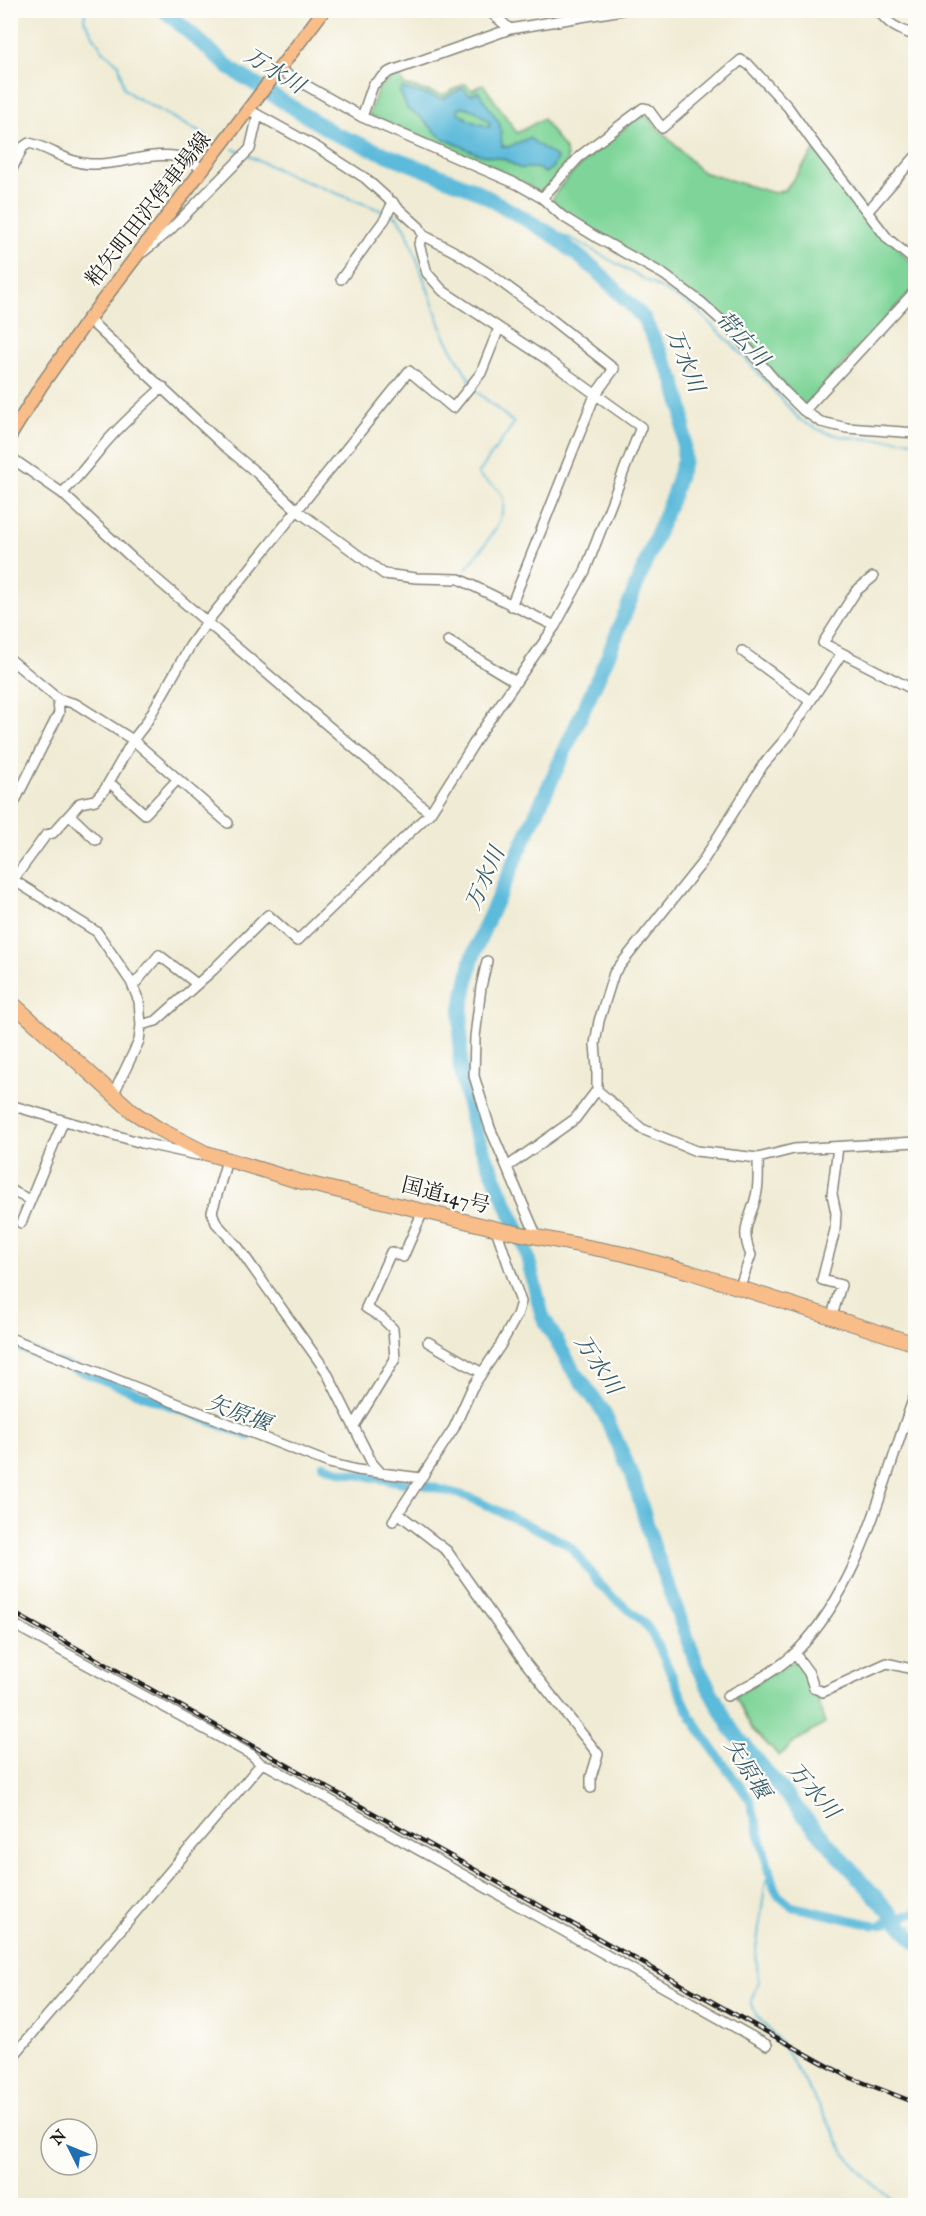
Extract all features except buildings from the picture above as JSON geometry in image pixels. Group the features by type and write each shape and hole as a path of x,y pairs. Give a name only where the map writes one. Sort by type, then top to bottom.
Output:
{"highway":[{"name":"国道147号","path":"10,1001 133,1112 206,1154 298,1181 499,1230 624,1254 740,1286 915,1344"}],"main road":[{"name":"粕矢町田沢停車場線","path":"10,436 41,386 88,319 203,170 253,110 277,73 324,10"}],"street":[{"path":"488,10 510,29"},
{"path":"362,117 374,85 389,72 510,29 622,10"},
{"path":"879,10 893,26 915,36"},
{"path":"542,198 581,155 643,108 648,110 662,128 741,60 749,65 788,107 888,238 910,256 915,264"},
{"path":"277,73 362,117 491,171 542,198 562,216 663,274 701,302 733,331 783,390 804,411 821,422 848,428 915,433"},
{"path":"135,259 169,231 246,153 253,110 365,178 390,208 419,227 423,235 490,274 614,369 594,395 511,606"},
{"path":"10,173 22,147 29,142 68,160 91,164 167,156 189,160 203,170"},
{"path":"867,212 915,156"},
{"path":"341,279 390,208"},
{"path":"141,1025 156,1022 268,915 297,940 430,813 483,729 555,626 585,571 641,427 545,358 443,291 427,273 419,244 423,235"},
{"path":"804,411 915,290"},
{"path":"88,319 222,444 298,511 384,574 416,578 459,579 555,626"},
{"path":"113,1095 139,1041 141,1025 139,1001 133,986 97,932 12,879 46,835 53,833 80,803 95,800 109,782 190,646 207,622 410,371 453,408 473,383 499,328"},
{"path":"62,494 109,439 163,387"},
{"path":"10,457 62,494 132,558 430,813"},
{"path":"873,577 856,591 823,643 915,691"},
{"path":"448,640 516,682"},
{"path":"742,651 810,701"},
{"path":"507,1167 575,1119 597,1090 594,1044 614,973 701,864 763,765 787,736 842,653"},
{"path":"10,659 58,699 76,704 133,740 228,823"},
{"path":"10,811 58,713 58,699"},
{"path":"109,782 145,814 178,779"},
{"path":"70,815 96,840"},
{"path":"133,986 159,955 197,984"},
{"path":"487,961 481,987 475,1037 474,1076 490,1128 535,1236"},
{"path":"597,1090 642,1129 696,1151 758,1158 794,1149 915,1142"},
{"path":"10,1105 63,1122 197,1155 206,1154"},
{"path":"21,1223 63,1122"},
{"path":"136,1140 148,1138 159,1129"},
{"path":"832,1316 841,1285 822,1280 835,1230 836,1213 832,1194 838,1147"},
{"path":"740,1286 751,1255 745,1242 745,1231 757,1191 758,1158"},
{"path":"227,1161 212,1212 216,1222 238,1247 326,1371 372,1463 381,1473"},
{"path":"10,1190 30,1200"},
{"path":"354,1426 395,1359 393,1329 382,1318 366,1308 391,1252 403,1257 423,1211"},
{"path":"499,1230 522,1302 500,1346 472,1388 454,1428 396,1518 447,1551 524,1661 598,1754 591,1777 591,1788"},
{"path":"10,1338 329,1463 357,1470 421,1478"},
{"path":"428,1342 482,1373"},
{"path":"727,1696 795,1654 820,1624 838,1595 875,1512 915,1392"},
{"path":"11,1623 252,1755 261,1764 269,1766 477,1881 767,2045"},
{"path":"795,1654 809,1673 814,1688 823,1692 887,1663 915,1670"},
{"path":"10,2060 261,1764"}],"green space":[{"path":"398,73 404,85 442,95 465,84 472,90 483,84 517,133 543,119 566,151 568,165 544,190 538,191 476,159 369,115 378,89"},
{"path":"640,116 647,117 702,172 774,193 785,190 815,150 910,262 915,273 915,287 806,404 800,403 735,329 552,204 555,195 574,171"},
{"path":"796,1659 817,1698 825,1724 799,1739 779,1756 752,1729 735,1696"}],"water":[{"path":"402,88 442,99 463,88 469,94 478,91 500,124 502,146 508,147 529,138 557,158 552,168 545,173 537,168 519,168 504,159 478,154 441,137 418,115 408,110 400,92","holes":["465,107 476,111 490,123 489,127 470,121 458,112 458,108"]}],"waterway":[{"path":"86,10 84,20 103,51 119,64 124,88 133,96 210,138"},
{"name":"万水川","path":"164,10 231,69 335,134 473,189 551,234 596,270 643,317 674,380 683,413 684,459 673,495 607,658 472,959 461,1011 460,1066 474,1129 525,1247 542,1315 571,1367 603,1411 633,1477 653,1545 698,1668 731,1729 802,1814 916,1942"},
{"path":"233,149 241,152"},
{"path":"249,156 292,176 385,212"},
{"path":"390,214 397,217 406,229 445,337 471,382"},
{"name":"帯広川","path":"551,234 571,238 692,306 737,349 800,420 815,428 843,437 916,441"},
{"path":"466,569 486,543 503,511 500,492 478,474 514,423 474,387"},
{"name":"矢原堰","path":"10,1344 47,1358"},
{"name":"矢原堰","path":"57,1362 249,1436"},
{"name":"矢原堰","path":"323,1465 343,1472 412,1484"},
{"name":"矢原堰","path":"424,1485 469,1497 564,1542 575,1552 603,1588 645,1624 655,1640"},
{"name":"矢原堰","path":"657,1643 689,1712"},
{"name":"矢原堰","path":"692,1718 750,1800 774,1887 778,1895 791,1906"},
{"path":"770,1874 766,1880 756,1949 758,1982 751,2001 756,2015 781,2043 845,2153 865,2177 893,2200 895,2206"},
{"name":"矢原堰","path":"794,1907 874,1925"},
{"name":"矢原堰","path":"881,1925 908,1915"},
{"path":"907,1932 915,1924"}],"railway":[{"path":"10,1611 819,2061 849,2077 916,2103"}]}
